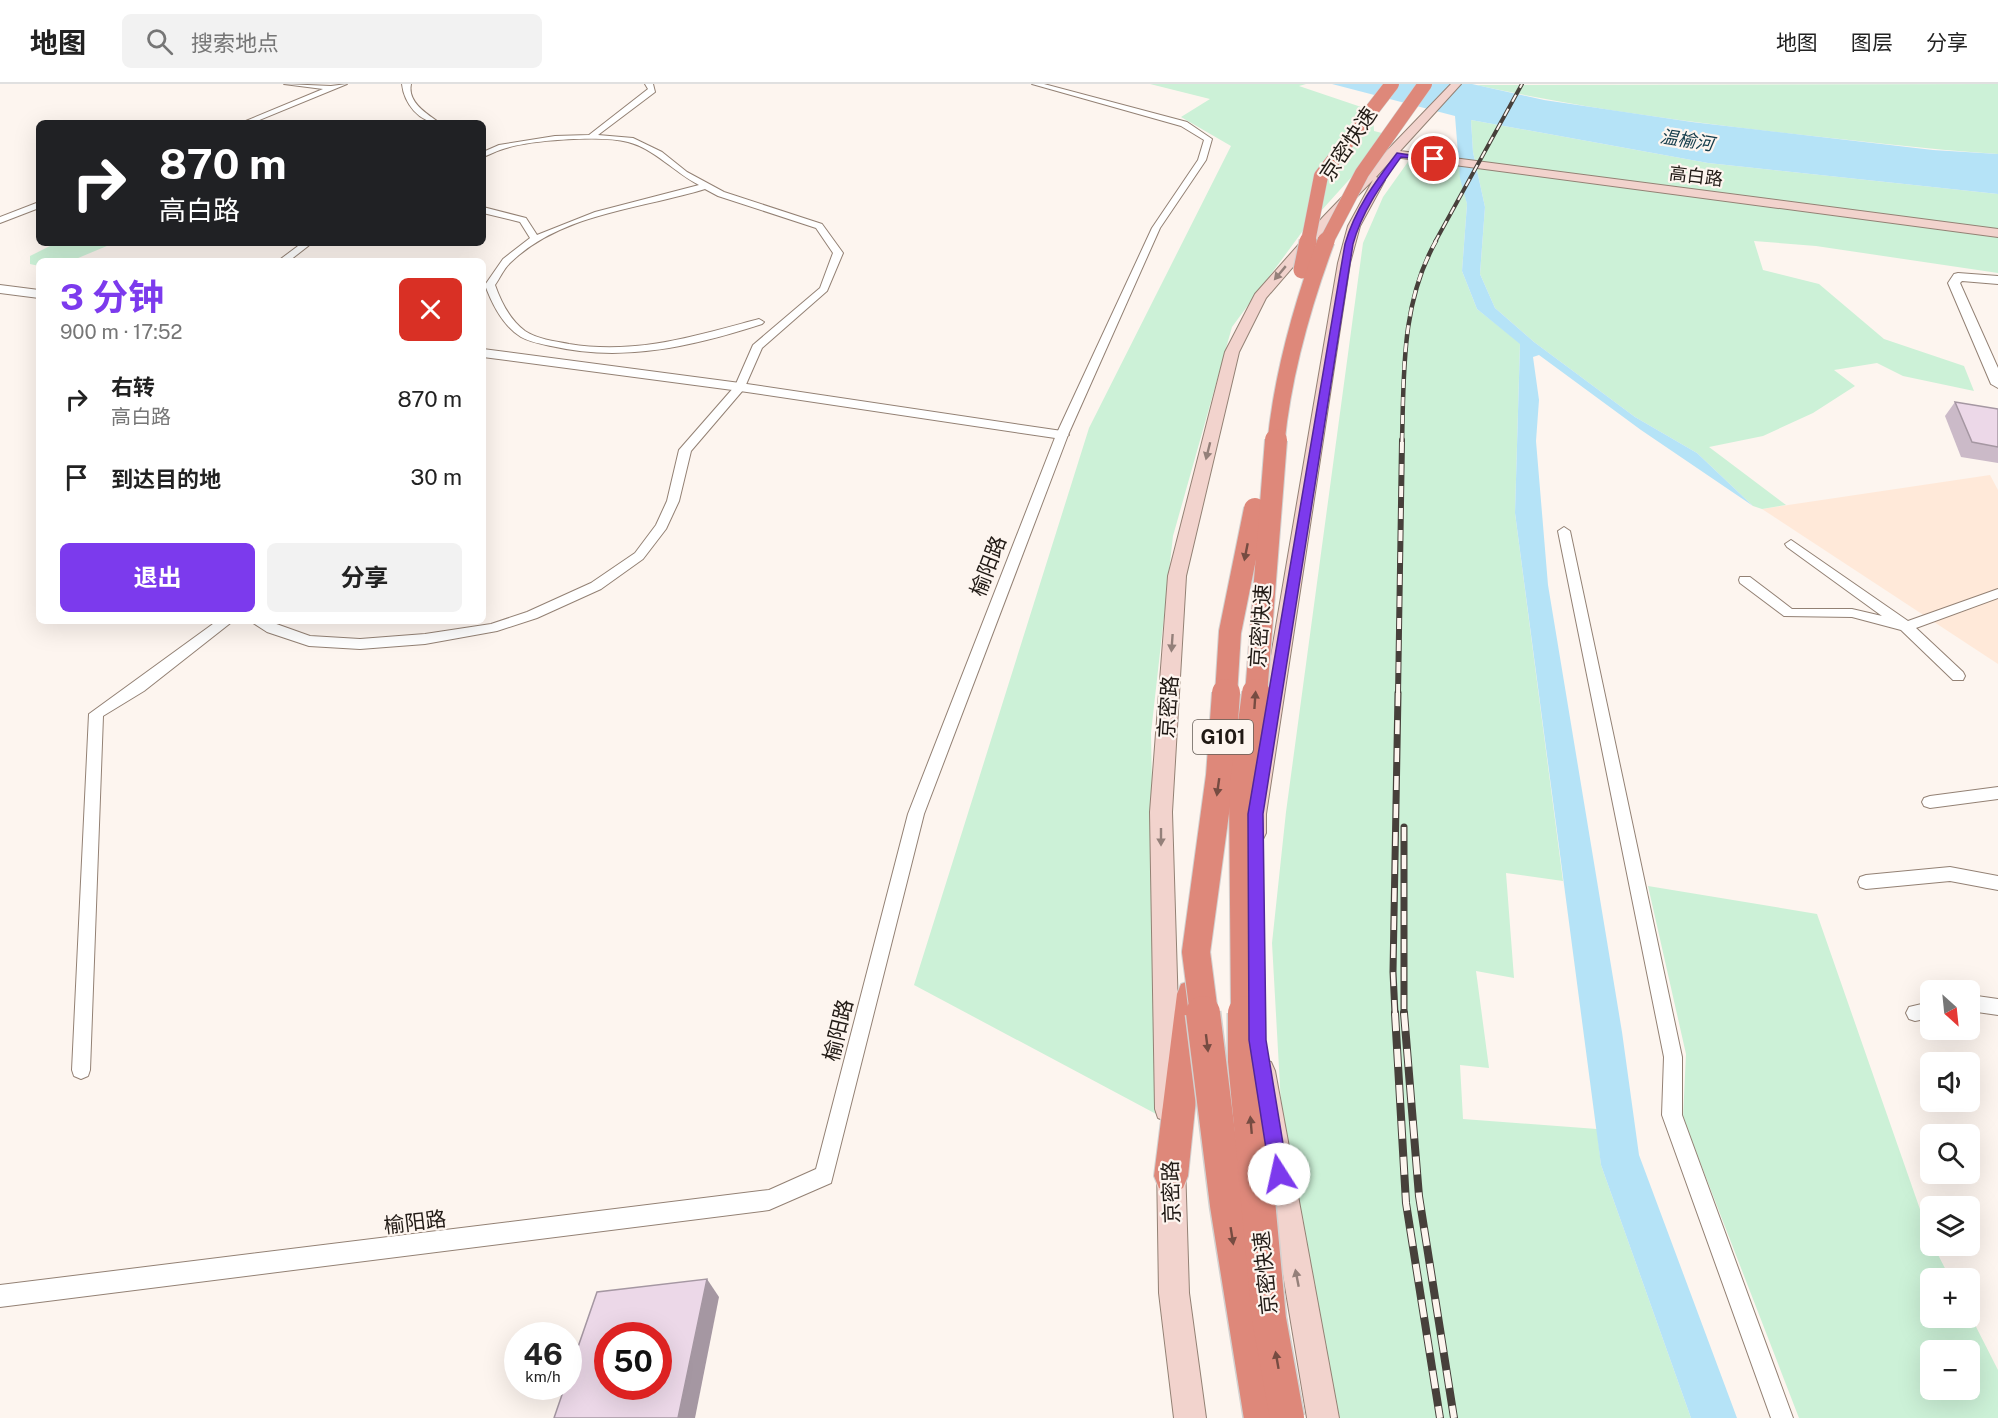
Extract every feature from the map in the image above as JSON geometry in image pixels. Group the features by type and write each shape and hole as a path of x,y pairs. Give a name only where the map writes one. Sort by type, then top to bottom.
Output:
{"highway":[{"name":"京密快速","path":"1261,1418 1227,1205 1196,952 1220,776 1230,632 1320,176 1392,84"},
{"name":"京密快速","path":"1287,1418 1269,1319 1245,1061 1243,790 1254,720 1266,545 1280,400 1304,301 1329,233 1362,174 1425,84"},
{"path":"1171,1176 1196,952"},
{"path":"1245,1008 1258,1040"}],"main road":[{"name":"京密路","path":"1424,123 1456,84"},
{"name":"京密路","path":"1190,1418 1174,1293 1165,1052 1161,812 1177,576 1232,352 1260,297 1320,227 1466,84"},
{"name":"京密路","path":"1323,1418 1267,1107 1258,1040 1255,814 1344,263 1354,226 1394,154"},
{"name":"高白路","path":"1394,154 1998,233"}],"street":[{"path":"288,84 333,88"},
{"path":"253,120 343,84"},
{"path":"407,84 405,85 408,96 414,107 423,118 428,120"},
{"path":"591,137 652,90 649,84"},
{"name":"榆阳路","path":"0,1296 769,1200 824,1176 916,814 1062,435 1156,228 1202,160 1208,139 1184,124 1036,84"},
{"path":"263,624 309,641 360,644 425,639 492,628 532,615 596,586 639,556 662,526 673,501 685,450 740,387 757,347 824,289 838,253 819,226 721,194 684,174 659,154 630,140 591,137 555,138 499,147 486,154"},
{"path":"706,186 594,214 556,227 535,239 506,261 490,285 496,305 522,333 538,339 574,348 626,352 690,342 759,322"},
{"path":"0,220 36,206"},
{"path":"486,211 523,220 535,239"},
{"path":"287,258 304,246"},
{"path":"1998,280 1958,277 1954,283 1998,384"},
{"path":"0,289 36,294"},
{"path":"486,353 740,387 1062,435"},
{"path":"1564,531 1673,1057 1672,1115 1782,1418"},
{"path":"1791,544 1906,627 1958,676"},
{"path":"1745,580 1789,613 1852,613 1906,627 1998,593"},
{"path":"81,1070 96,714 139,687 222,624"},
{"path":"1930,802 1998,793"},
{"path":"1866,882 1950,874 1998,883"},
{"path":"1980,1004 1998,1007"}],"shaded area":[{"path":"1990,475 1998,490 1998,664 1762,509"}],"green space":[{"path":"1150,84 1306,84 1299,86 1373,111 1374,131 1386,134 1357,171 1302,232 1232,327 1173,536 1151,733 1158,1115 914,985 1089,428 1231,146 1181,117 1210,99"},
{"path":"1998,84 1998,154 1942,150 1700,123 1588,106 1476,85"},
{"path":"1471,120 1708,163 1998,194 1998,273 1816,246 1754,241 1763,270 1819,284 1884,339 1964,366 1974,391 1903,376 1877,363 1834,370 1855,386 1813,413 1763,436 1709,447 1786,505 1762,509 1753,506 1697,453 1635,417 1534,342 1495,308 1480,274 1485,207 1473,152"},
{"path":"1410,159 1459,165 1467,204 1462,271 1477,309 1520,343 1515,513 1563,881 1506,873 1514,978 1476,971 1489,1068 1460,1065 1463,1119 1597,1129 1601,1165 1691,1418 1320,1418 1281,1104 1272,943 1286,812 1363,243 1383,197"},
{"path":"50,246 107,246 78,258 36,258 36,265 30,264 30,256"},
{"path":"1648,886 1817,914 1920,1209 1920,1256 1939,1256 1945,1268 1920,1268 1920,1328 1977,1328 1998,1370 1998,1418 1799,1418 1683,1118 1686,1054"}],"water":[{"name":"温榆河","path":"1332,84 1472,84 1544,100 1692,122 1933,150 1998,154 1998,194 1708,163 1471,120 1473,152 1485,207 1480,274 1495,308 1534,342 1635,417 1697,453 1753,506 1641,430 1539,355 1533,357 1539,400 1536,441 1548,585 1622,1032 1639,1155 1737,1418 1691,1418 1601,1165 1515,513 1520,344 1477,309 1462,271 1467,204 1460,178 1455,116"}],"building":[{"path":"1955,402 1998,409 1998,447 1972,442"},
{"path":"707,1279 678,1418 554,1418 560,1400 582,1400 582,1335 597,1292"}],"railway":[{"path":"1435,242 1522,84"},
{"path":"1402,442 1404,364 1410,314 1416,289 1436,241"},
{"path":"1398,695 1402,440"},
{"path":"1395,1014 1393,972 1398,693"},
{"path":"1404,827 1404,1013"},
{"path":"1395,1013 1406,1203 1440,1418"},
{"path":"1404,1013 1419,1196 1454,1418"}],"route":[{"path":"1279,1174 1258,1040 1255,814 1344,263 1349,244 1354,226 1368,198 1399,155 1434,159"}]}
